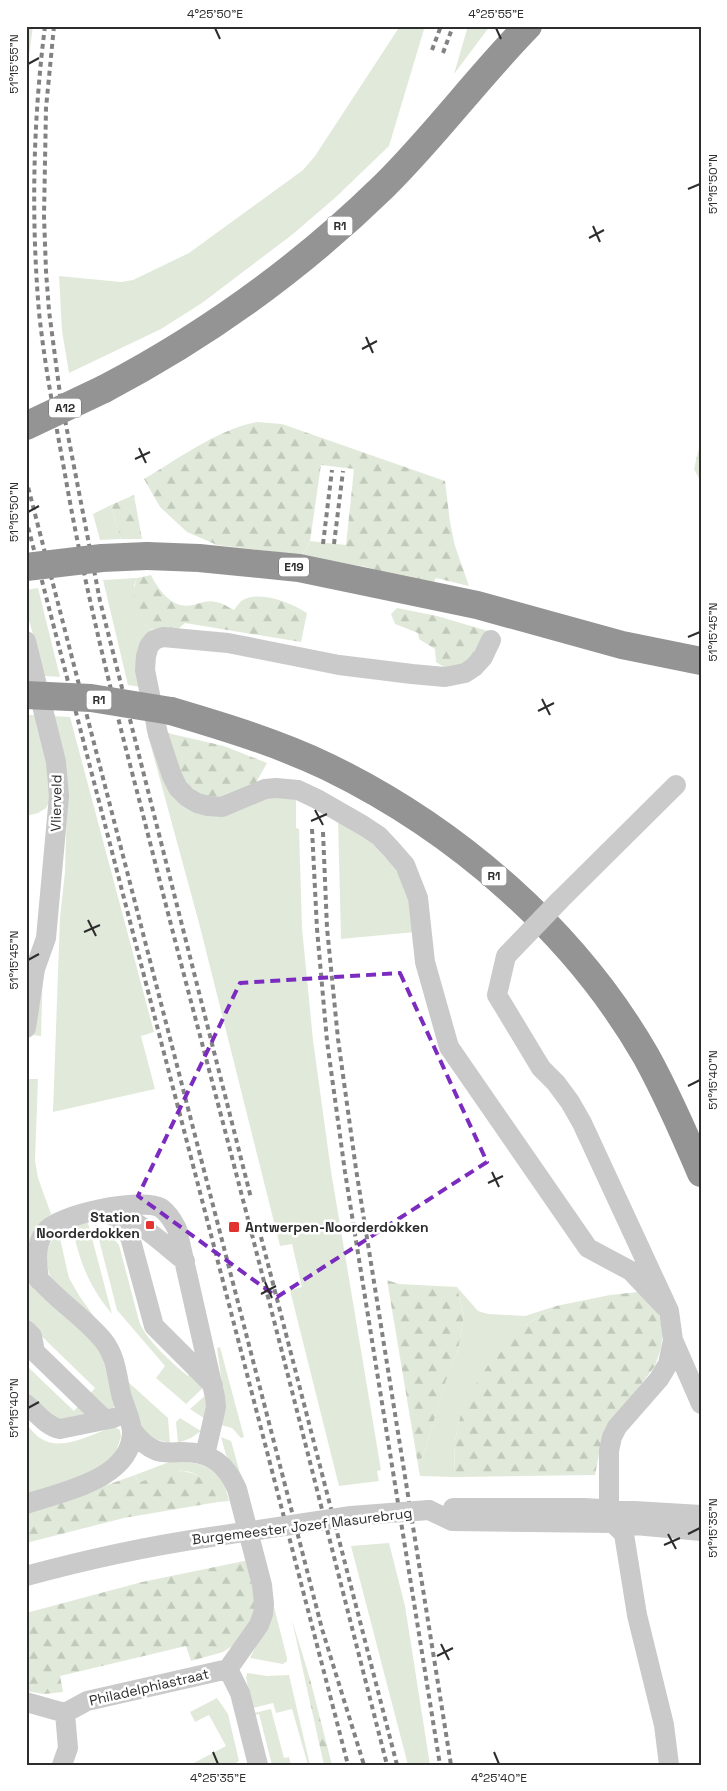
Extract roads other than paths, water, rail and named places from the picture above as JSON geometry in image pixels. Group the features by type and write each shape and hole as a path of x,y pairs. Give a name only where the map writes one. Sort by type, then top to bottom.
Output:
{"highway":[{"name":"R1","path":"104,389 156,361 209,327 302,259 383,187 422,145 496,58 513,26"},
{"path":"496,58 528,26"},
{"name":"A12","path":"26,426 104,389"},
{"name":"E19","path":"26,567 102,558 146,556 199,558 299,568 477,606 640,649 701,661"},
{"name":"R1","path":"26,695 92,698 172,711 244,733 288,749 362,785 433,828 503,884 569,950 593,979 621,1018 665,1092 701,1173"}],"street":[{"path":"491,640 483,657 474,667 456,676 420,675 340,665 228,643 163,638 154,640 149,646 145,670 164,756 178,788 187,797 197,803 222,807 266,789 298,790 372,831 379,836 405,866 418,898 425,962 449,1047 588,1248 631,1271 669,1311"},
{"name":"Vlierveld","path":"26,642 54,752 59,796 46,938 35,969 26,1028"},
{"path":"676,785 506,956 496,995 541,1068 556,1083 582,1123 669,1311 673,1340 701,1404"},
{"path":"39,1280 37,1254 40,1242 45,1232 60,1220 71,1216 134,1204 148,1204 161,1208 171,1218 177,1229 213,1385 216,1407 205,1455"},
{"path":"101,1210 115,1217 130,1237 154,1326 213,1385"},
{"path":"26,1263 39,1280 59,1300 85,1321 105,1342 117,1366 121,1395 130,1423 131,1442 118,1465 109,1472 84,1485 26,1504"},
{"path":"26,1330 32,1336 35,1352 104,1419"},
{"path":"669,1765 664,1725 637,1615 624,1534 611,1516 609,1451 612,1437 618,1427 668,1364 673,1340"},
{"path":"26,1404 53,1427 60,1429 104,1419 130,1423 147,1446 166,1453 187,1452 205,1455 224,1467 231,1476 237,1489 264,1594 263,1614 259,1624 228,1669 240,1693 258,1765"},
{"name":"Burgemeester Jozef Masurebrug","path":"26,1576 162,1544 351,1516 497,1507 696,1522"},
{"name":"Philadelphiastraat","path":"65,1713 87,1701 228,1669"},
{"path":"26,1702 65,1713 68,1748 62,1765"}],"railway":[{"path":"45,26 38,97 34,169 36,276 44,354 73,521 119,723 270,1304 387,1765"},
{"path":"54,26 46,108 44,216 49,311 60,394 100,601 251,1198"},
{"path":"432,50 441,26"},
{"path":"443,53 453,26"},
{"path":"323,544 332,470"},
{"path":"334,544 343,471"},
{"path":"26,479 322,1629 364,1765"},
{"path":"26,519 348,1765"},
{"path":"312,829 317,929 327,1041 345,1172 440,1765"},
{"path":"323,832 327,928 338,1039 356,1169 451,1765"},
{"path":"261,1237 397,1765"}],"place":[{"name":"Station Noorderdokken","path":"150,1225"},
{"name":"Antwerpen-Noorderdokken","path":"234,1227"}]}
